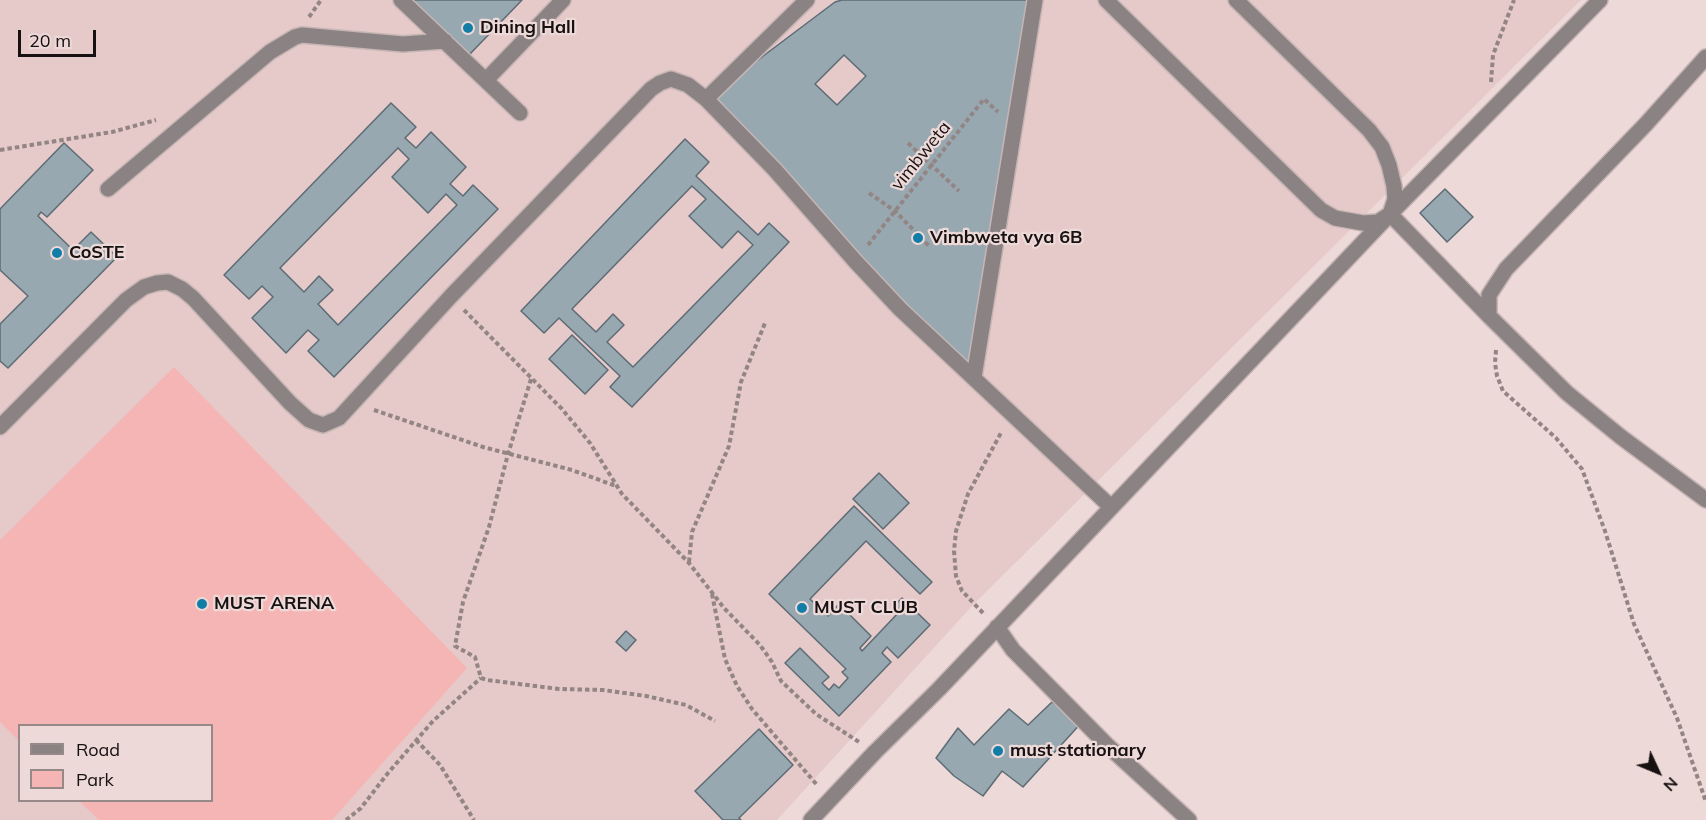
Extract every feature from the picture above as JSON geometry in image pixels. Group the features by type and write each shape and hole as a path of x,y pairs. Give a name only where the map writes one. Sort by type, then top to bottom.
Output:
{"street":[{"path":"401,0 520,113"},
{"path":"486,80 562,0"},
{"path":"706,99 807,0"},
{"path":"974,377 1035,0"},
{"path":"1106,0 1321,210 1335,218 1363,223 1378,222 1390,214 1395,199 1394,186 1382,147 1369,130 1236,0"},
{"path":"811,820 939,689 1390,214 1600,0"},
{"path":"108,189 270,51 295,37 302,35 403,44 445,41"},
{"path":"1489,316 1489,295 1506,269 1646,124 1706,57"},
{"path":"0,428 120,305 144,287 168,282 193,298 309,420 323,425 339,418 451,296 651,89 660,82 671,79 688,85 706,99 775,170 900,309 1110,507"},
{"path":"1390,214 1567,393 1621,437 1706,500"},
{"path":"997,627 1013,650 1107,746 1189,820"}],"path":[{"path":"1490,112 1493,55 1514,0"},
{"name":"vimbweta","path":"855,261 984,99 1013,127"},
{"path":"0,150 112,132 161,119"},
{"path":"908,143 958,191"},
{"path":"868,193 895,211 930,247"},
{"path":"451,296 562,409 590,443 622,494 689,563 711,592 760,645 781,681 802,704 875,752"},
{"path":"689,563 692,532 729,446 741,382 765,323"},
{"path":"1503,330 1495,363 1503,391 1556,438 1582,470 1605,531 1634,624 1677,718 1706,802"},
{"path":"481,678 475,657 455,646 456,634 463,602 489,527 531,379"},
{"path":"351,404 472,444 572,470 617,486"},
{"path":"997,627 962,591 956,576 954,551 956,531 968,494 999,438 1009,410"},
{"path":"711,592 725,659 737,686 752,709 831,800"},
{"path":"346,820 361,808 416,740 447,707 481,678 559,689 603,690 646,696 686,705 715,721"},
{"path":"416,740 440,765 474,820"}],"shaded area":[{"path":"0,0 1581,0 971,607 777,820 0,820"}],"green space":[{"name":"MUST ARENA","path":"174,367 467,668 332,820 99,820 80,802 213,802 213,724 18,724 18,740 0,722 0,540"}],"building":[{"name":"Dining Hall","path":"411,0 522,0 469,55"},
{"name":"Vimbweta vya 6B","path":"842,0 1033,0 974,377 706,99 835,2"},
{"path":"844,55 866,76 837,105 815,84"},
{"path":"391,103 416,127 405,138 416,148 431,132 466,167 450,184 463,196 473,185 498,209 334,377 308,351 319,340 308,330 286,353 252,318 273,297 262,286 249,299 224,275","holes":["398,148 409,159 392,177 428,213 446,194 457,205 338,325 318,304 333,290 319,276 304,292 280,268"]},
{"path":"685,139 709,162 696,176 758,235 769,223 789,242 632,407 610,387 620,376 559,318 544,333 521,311","holes":["692,186 706,199 689,216 722,248 738,231 753,245 633,367 607,342 624,325 613,314 596,332 572,309"]},
{"name":"CoSTE","path":"64,143 93,170 47,217 41,212 38,216 73,250 91,232 117,257 8,368 0,361 0,324 28,296 0,270 0,209"},
{"path":"1445,189 1473,217 1447,242 1420,213"},
{"path":"572,335 608,370 585,394 549,359"},
{"path":"879,473 909,503 883,529 853,499"},
{"name":"MUST CLUB","path":"854,506 932,582 920,594 866,541 810,599 828,616 839,604 871,636 860,648 862,651 900,611 894,606 902,598 930,625 898,658 887,647 882,653 891,662 839,716 785,663 800,648 829,677 822,683 829,690 834,684 839,688 848,678 842,672 846,669 769,594"},
{"path":"626,631 636,640 626,651 616,642"},
{"name":"must stationary","path":"1052,702 1083,721 1023,787 1002,771 983,796 954,776 936,758 958,728 974,745 1009,709 1028,725"},
{"path":"759,729 793,765 739,818 741,820 723,820 695,791"}],"place":[{"name":"Dining Hall","path":"468,28"},
{"name":"Vimbweta vya 6B","path":"918,238"},
{"name":"CoSTE","path":"57,253"},
{"name":"MUST ARENA","path":"202,604"},
{"name":"MUST CLUB","path":"802,608"},
{"name":"must stationary","path":"998,751"}]}
